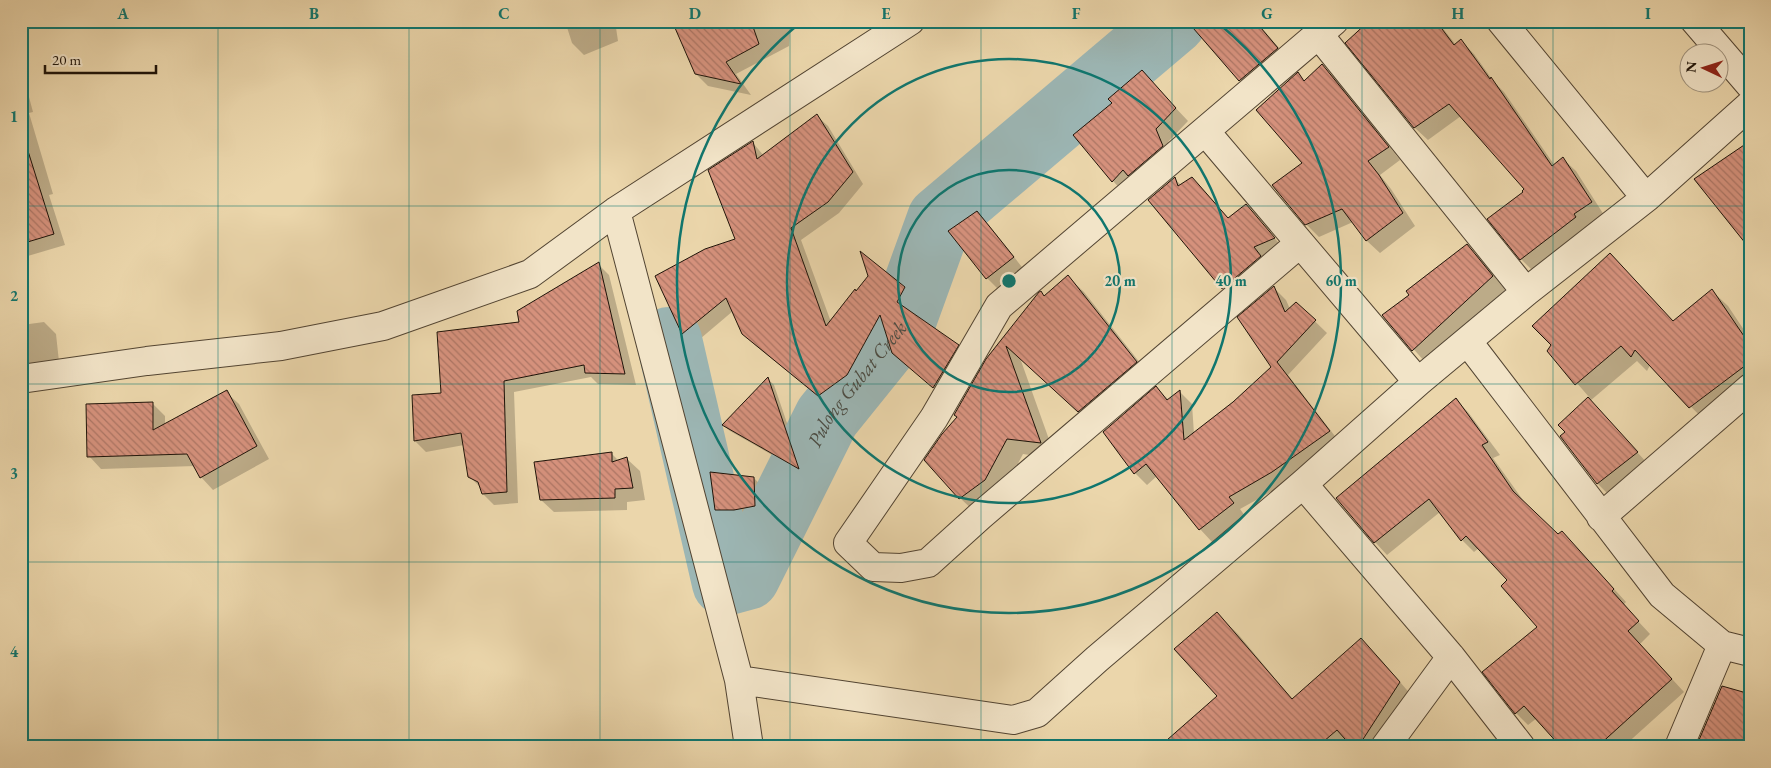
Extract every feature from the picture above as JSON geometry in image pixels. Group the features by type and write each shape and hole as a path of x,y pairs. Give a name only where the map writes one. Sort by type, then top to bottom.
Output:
{"street":[{"path":"21,379 147,361 281,346 383,326 530,274 616,211 910,21"},
{"path":"1500,21 1646,198"},
{"path":"1695,21 1750,85"},
{"path":"1299,244 980,516 928,563 901,568 873,567 848,543 934,418 999,306 1326,28 1526,292"},
{"path":"740,680 1013,720 1037,713 1097,659 1303,484 1418,382 1526,292 1646,198 1750,105"},
{"path":"1205,132 1418,382"},
{"path":"616,211 740,680 749,747"},
{"path":"1468,342 1662,595 1722,644 1750,652"},
{"path":"1601,516 1750,388"},
{"path":"1303,484 1451,657 1521,747"},
{"path":"1679,747 1722,644"},
{"path":"1385,747 1451,657"}],"building":[{"path":"672,21 751,21 759,44 726,62 741,84 695,74"},
{"path":"1187,21 1255,21 1278,48 1239,81"},
{"path":"1369,21 1436,21 1454,45 1461,39 1490,79 1491,77 1552,166 1563,157 1592,202 1574,214 1576,217 1520,260 1487,219 1523,192 1524,189 1449,104 1414,128 1345,43"},
{"path":"1322,64 1389,147 1368,161 1403,213 1366,241 1342,209 1305,225 1272,185 1302,163 1256,110 1298,72 1304,81"},
{"path":"1142,70 1176,108 1156,129 1163,146 1128,176 1123,170 1112,182 1073,135 1112,103 1108,99"},
{"path":"817,114 853,172 828,202 791,228 826,326 855,289 856,291 868,276 860,251 905,287 897,302 959,345 933,388 892,353 880,315 847,375 818,396 742,334 726,298 682,334 655,276 705,249 735,239 708,170 753,141 757,159"},
{"path":"1750,141 1750,249 1694,179"},
{"path":"28,151 54,234 21,244 21,152"},
{"path":"1175,177 1178,186 1192,177 1228,218 1246,204 1275,238 1254,247 1261,256 1222,289 1148,200"},
{"path":"977,211 1014,257 986,279 948,231"},
{"path":"1467,244 1493,276 1412,351 1382,315 1409,295 1406,291"},
{"path":"1610,253 1673,321 1712,289 1750,345 1750,362 1689,408 1635,350 1631,357 1621,346 1575,385 1547,351 1551,345 1532,326"},
{"path":"599,262 625,374 585,373 584,365 504,381 507,492 482,494 478,482 468,477 461,433 414,441 412,395 441,393 437,332 519,322 517,311"},
{"path":"1068,275 1137,362 1078,412 1006,346 1041,443 1007,439 985,480 959,499 924,460 942,434 957,417 954,415 986,359 1039,292 1041,291 1044,296"},
{"path":"1274,286 1285,312 1296,302 1316,320 1277,362 1330,431 1272,472 1229,497 1234,503 1199,530 1146,464 1134,474 1103,432 1156,386 1167,400 1180,390 1184,440 1233,402 1271,367 1237,317"},
{"path":"768,377 799,469 722,425"},
{"path":"227,390 257,446 200,478 187,454 87,457 86,404 153,402 153,430"},
{"path":"1588,397 1638,452 1597,484 1560,436 1565,432 1558,425"},
{"path":"1456,398 1488,442 1482,445 1513,491 1558,534 1562,531 1614,589 1612,591 1639,621 1628,631 1672,679 1597,747 1561,747 1524,706 1515,714 1482,672 1537,627 1501,586 1507,580 1466,536 1461,541 1429,499 1374,543 1336,498"},
{"path":"612,452 612,462 627,457 633,488 615,489 615,498 540,500 534,462"},
{"path":"710,472 754,477 755,506 734,510 715,510"},
{"path":"1217,612 1292,699 1361,638 1400,682 1358,747 1352,747 1337,730 1317,747 1159,747 1217,696 1174,649"},
{"path":"1722,686 1750,694 1750,731 1745,747 1696,747"}],"waterway":[{"name":"Pulong Gubat Creek","path":"669,340 725,583 747,577 827,417 902,324 940,219 1174,21"}]}
